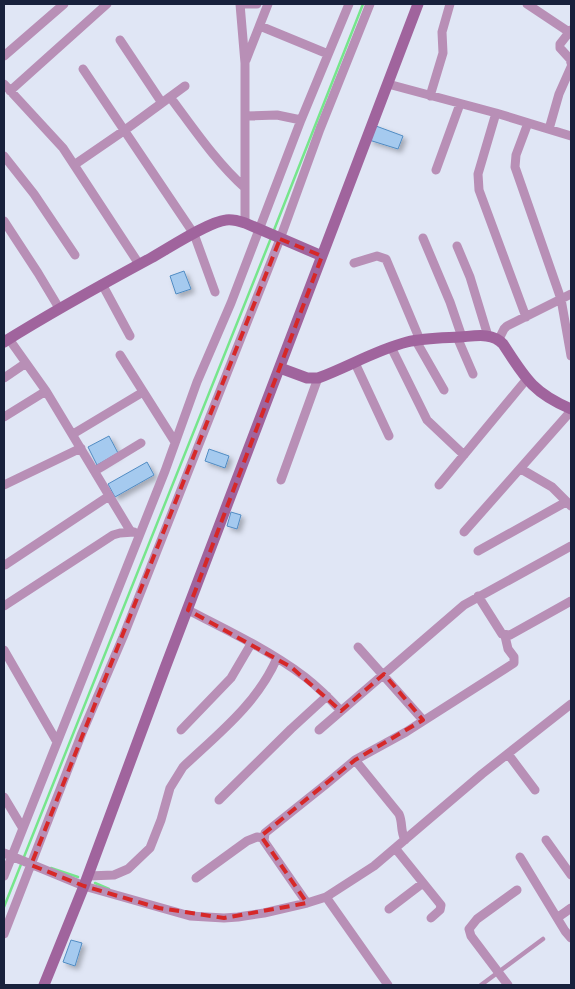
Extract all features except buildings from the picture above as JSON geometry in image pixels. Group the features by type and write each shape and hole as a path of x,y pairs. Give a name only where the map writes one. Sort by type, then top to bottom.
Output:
{"street":[{"path":"4,56 64,4"},
{"path":"107,4 7,88 63,148 139,264"},
{"path":"245,223 245,63 240,4 257,4"},
{"path":"245,63 268,4"},
{"path":"4,876 17,859 82,733 123,637 206,424 271,235 301,120 349,4"},
{"path":"4,934 22,827 57,742 135,532 175,442 197,382 231,304 271,235 320,129 370,4"},
{"path":"44,985 86,881 418,4"},
{"path":"430,96 443,53 442,32 450,4"},
{"path":"528,4 570,31 560,44 560,48 570,59 571,63"},
{"path":"260,26 328,54"},
{"path":"120,40 162,103"},
{"path":"549,129 559,94 571,68"},
{"path":"83,69 194,234 215,292"},
{"path":"388,84 496,113 571,136"},
{"path":"74,165 185,86"},
{"path":"170,97 206,146 245,188"},
{"path":"436,170 460,104"},
{"path":"496,113 478,174 479,190 526,317"},
{"path":"245,116 277,115 301,120"},
{"path":"528,123 516,155 515,167 561,299 571,356"},
{"path":"4,156 34,194 75,255"},
{"path":"135,532 110,496 46,391 26,363 6,340 59,308 217,222 236,220 322,256"},
{"path":"4,221 59,308"},
{"path":"423,238 450,302 459,337 473,374"},
{"path":"457,246 493,337 526,380 542,394 571,410 464,532"},
{"path":"354,263 377,256 386,259 418,340 444,390"},
{"path":"102,284 130,336"},
{"path":"280,368 307,378 318,378 391,347 418,340 493,337 504,329 571,294"},
{"path":"391,347 427,420 464,455"},
{"path":"120,355 175,442"},
{"path":"355,362 389,436"},
{"path":"4,378 26,363"},
{"path":"282,480 318,378"},
{"path":"439,485 526,380"},
{"path":"4,416 46,391"},
{"path":"73,434 144,392"},
{"path":"95,472 141,443"},
{"path":"4,485 81,448"},
{"path":"478,551 568,504 552,487 521,469"},
{"path":"5,565 110,496"},
{"path":"4,606 113,535 135,532"},
{"path":"319,730 464,605 571,546"},
{"path":"264,838 265,833 270,828 325,786 355,760 514,663 514,657 508,649 505,636 478,596"},
{"path":"505,636 571,601"},
{"path":"188,610 277,658 304,676 341,711"},
{"path":"181,730 231,678 251,644"},
{"path":"358,648 384,674 423,720"},
{"path":"4,650 57,742"},
{"path":"86,881 114,875 128,868 150,848 161,820 170,788 176,777 183,767 259,692 277,658"},
{"path":"220,800 291,728 327,696"},
{"path":"17,859 86,881 159,908 190,916 212,918 238,917 307,903 326,897 374,866 571,704"},
{"path":"508,754 535,790"},
{"path":"355,760 399,814 402,821 401,831 405,840"},
{"path":"4,797 22,827"},
{"path":"196,878 246,841 257,837 264,838 307,903"},
{"path":"546,840 571,875"},
{"path":"395,848 441,905 440,910 431,918"},
{"path":"520,857 571,938"},
{"path":"389,909 423,883"},
{"path":"508,985 471,936 469,929 477,919 517,890"},
{"path":"326,897 388,985"},
{"path":"557,918 571,908"}],"lane":[{"path":"481,985 544,939"}],"highlighted area":[{"path":"280,239 322,256 188,610 291,667 341,711 384,674 423,720 355,760 261,836 307,903 224,918 159,908 84,886 31,865"}],"waterway":[{"path":"274,230 363,4"},
{"path":"4,907 271,238"},
{"path":"51,868 78,877"},
{"path":"95,883 109,889"}]}
